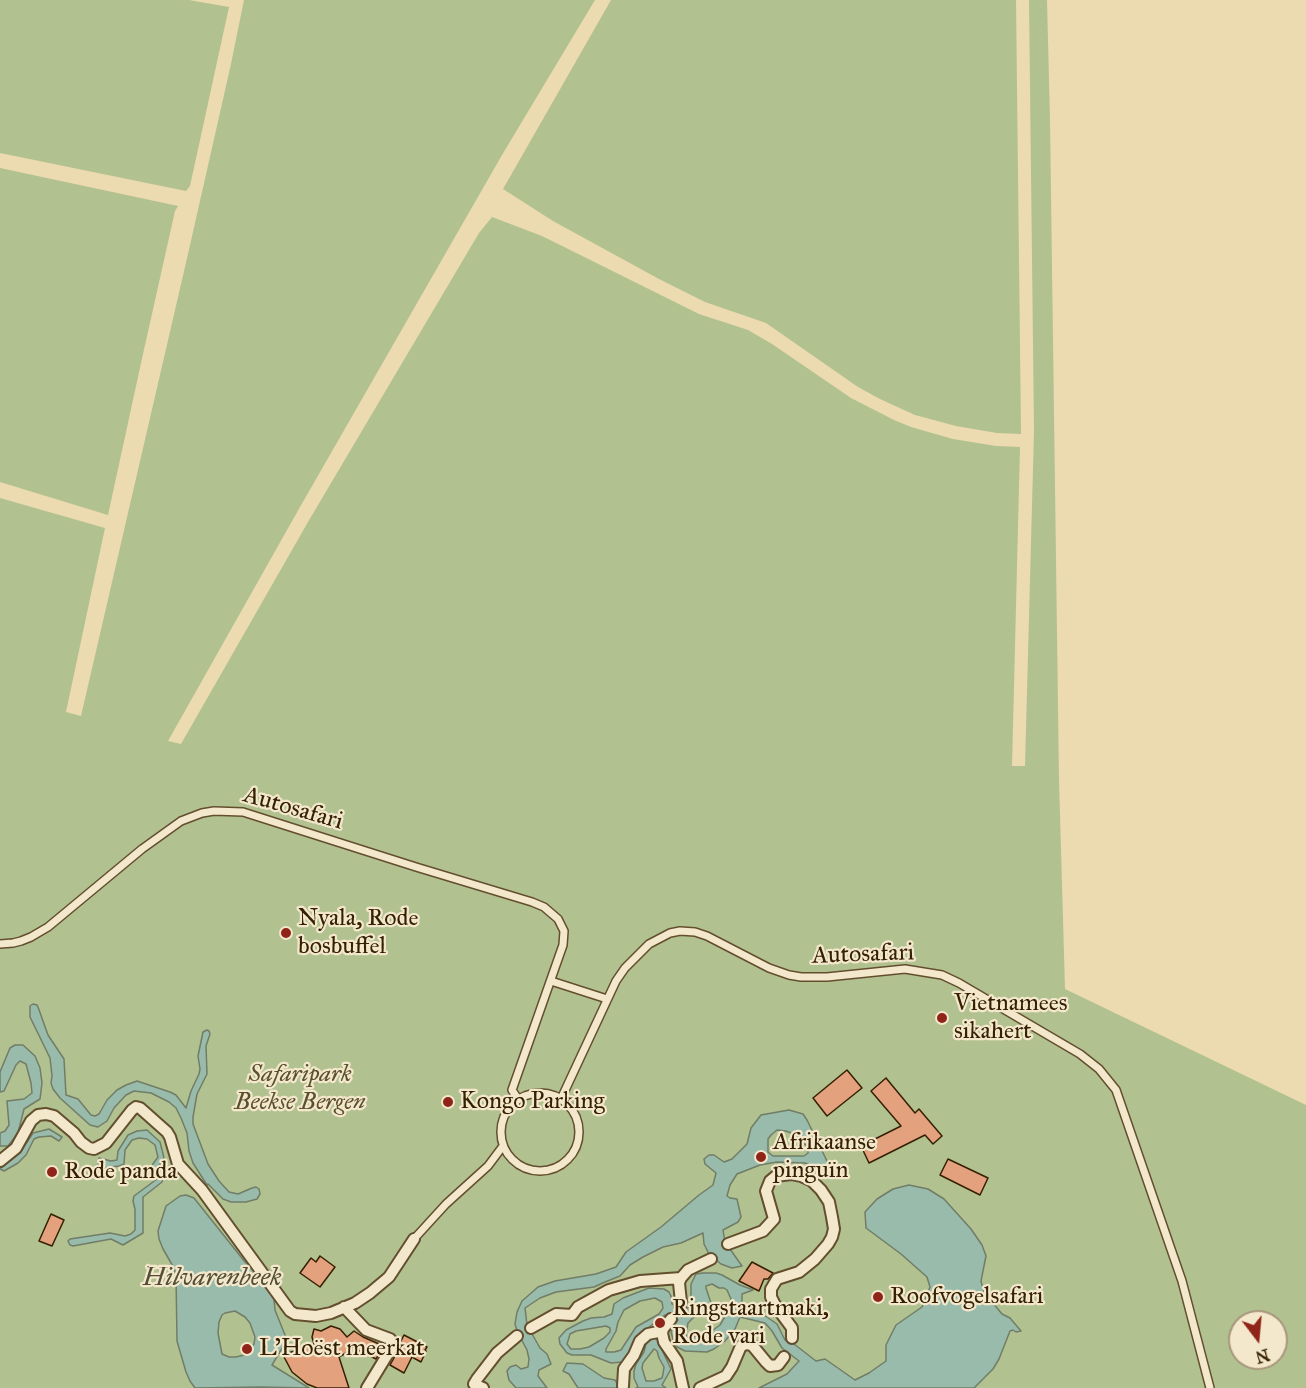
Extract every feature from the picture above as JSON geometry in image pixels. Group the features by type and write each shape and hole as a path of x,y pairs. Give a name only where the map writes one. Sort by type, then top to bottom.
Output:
{"street":[{"path":"0,1161 16,1148 31,1121 38,1115 54,1116 81,1142 94,1149 106,1143 132,1110 136,1107 140,1108 167,1132 178,1164 202,1190 290,1311 295,1314 316,1316 344,1307 370,1293 390,1276 414,1239"},
{"path":"728,1244 763,1231 774,1219 766,1191 770,1181 776,1176 791,1174 801,1176 812,1180 821,1190 829,1202 834,1229 832,1237 815,1259 799,1272 777,1279 771,1289 771,1297 775,1305 792,1328 792,1338"},
{"path":"680,1306 679,1283 681,1278 688,1270 711,1259"},
{"path":"531,1328 556,1314 572,1315 578,1307 609,1290 640,1281 681,1278"},
{"path":"344,1307 366,1330 390,1339 392,1342 392,1347 367,1388"},
{"path":"671,1319 662,1333 664,1342 677,1361 683,1388"},
{"path":"623,1386 624,1369 640,1341 648,1334 662,1333"},
{"path":"479,1387 474,1383 497,1353 517,1336"},
{"path":"700,1388 726,1376 741,1346 746,1344 752,1345 770,1366 778,1365 784,1358"},
{"path":"726,1376 728,1388"}],"lane":[{"name":"Autosafari","path":"0,944 21,941 48,927 173,826 202,813 224,810 243,812 532,902 553,913 564,931 564,941 552,981"},
{"name":"Autosafari","path":"561,1099 616,981 625,968 649,944 670,933 687,931 706,936 769,968 801,977 827,978 905,969 942,975 978,993 1080,1054 1099,1069 1116,1090 1182,1281 1210,1388"},
{"path":"518,1100 512,1090 552,981 607,999"},
{"path":"540,1092 561,1099 570,1107 575,1114 579,1131 576,1149 565,1163 548,1171 531,1171 514,1163 508,1156 503,1146 501,1122 510,1106 518,1100 540,1092"},
{"path":"414,1239 446,1204 488,1166 503,1146"}],"green space":[{"path":"0,0 189,0 229,7 190,186 186,191 0,153"},
{"name":"Safaripark Beekse Bergen","path":"244,0 595,0 502,155 168,741 181,744 308,522 479,233 492,217 542,236 699,314 748,330 851,398 894,420 953,439 996,446 1020,447 1012,766 1025,766 1034,431 1029,0 1047,0 1059,780 1065,989 1306,1105 1306,1388 0,1388 0,498 105,528 66,712 81,716"},
{"path":"611,0 1016,0 1021,434 997,433 956,426 915,415 880,399 858,387 766,323 705,302 659,279 553,221 503,189"},
{"path":"0,168 178,206 175,211 108,515 0,482"}],"water":[{"path":"37,1005 48,1035 64,1059 66,1095 78,1099 91,1115 95,1116 117,1090 137,1081 176,1095 186,1108 199,1074 198,1056 203,1032 209,1031 206,1046 207,1074 197,1094 193,1124 208,1164 219,1181 229,1192 238,1194 256,1187 260,1194 257,1199 231,1202 223,1199 207,1185 193,1163 187,1133 176,1108 151,1093 134,1091 126,1095 114,1108 107,1121 98,1127 90,1125 53,1089 50,1058 30,1017 30,1006"},
{"path":"23,1045 35,1056 40,1068 42,1083 40,1099 24,1109 18,1133 8,1146 0,1146 0,1133 5,1131 9,1125 7,1101 24,1099 32,1093 26,1064 20,1061 4,1091 0,1092 0,1072 10,1048"},
{"path":"789,1110 803,1114 828,1163 827,1167 821,1170 805,1163 777,1162 760,1165 737,1174 730,1185 727,1196 737,1199 741,1217 738,1222 723,1230 725,1242 742,1266 732,1268 721,1264 709,1254 704,1244 703,1233 681,1243 663,1247 630,1265 620,1276 594,1287 556,1292 540,1298 525,1308 527,1325 540,1348 547,1354 551,1364 539,1370 538,1376 547,1388 516,1388 509,1380 507,1371 516,1365 521,1369 528,1367 529,1359 515,1324 522,1301 538,1287 555,1281 596,1274 616,1267 626,1252 713,1185 716,1173 705,1164 704,1159 709,1155 714,1155 724,1162 732,1159 747,1144 751,1128 761,1115","holes":["777,1130 786,1131 808,1146 808,1153 804,1156 773,1156 768,1152 768,1139 771,1135"]},
{"path":"49,1129 62,1137 59,1141 51,1136 34,1139 26,1155 18,1163 4,1171 0,1169 20,1153 33,1133"},
{"path":"147,1130 160,1142 164,1158 159,1166 164,1169 162,1182 143,1197 143,1233 123,1245 111,1239 70,1245 68,1241 70,1239 110,1233 125,1236 135,1230 134,1196 157,1179 158,1172 150,1168 158,1157 155,1145 147,1139 132,1140 125,1150 124,1164 119,1166 98,1167 99,1158 117,1160 118,1151 128,1135"},
{"path":"909,1185 928,1189 944,1199 982,1245 986,1256 981,1281 984,1292 1002,1314 1010,1318 1021,1331 1010,1331 993,1369 974,1388 759,1388 787,1374 799,1361 782,1348 765,1323 740,1317 735,1329 725,1341 707,1352 685,1351 677,1347 671,1332 678,1320 665,1315 636,1337 630,1352 622,1362 611,1363 591,1355 572,1355 567,1353 560,1344 559,1338 566,1330 591,1318 612,1314 614,1304 649,1288 664,1289 669,1292 672,1304 685,1310 690,1306 691,1284 696,1274 716,1273 753,1290 742,1294 742,1309 761,1313 777,1324 785,1340 816,1361 825,1359 855,1380 886,1361 886,1345 896,1325 922,1307 930,1287 927,1277 866,1228 865,1212 877,1199 893,1189","holes":["712,1284 727,1290 731,1299 727,1313 720,1325 713,1330 688,1338 686,1335 688,1323 695,1316 709,1309 711,1303 706,1286","655,1298 662,1302 663,1308 659,1314 636,1327 621,1350 606,1352 624,1310 640,1301","606,1326 610,1328 610,1332 604,1338 589,1347 571,1349 567,1344 570,1334"]},
{"name":"Hilvarenbeek","path":"186,1195 194,1198 245,1262 258,1273 274,1299 275,1310 287,1340 272,1365 309,1388 195,1388 190,1381 177,1341 176,1276 159,1239 158,1231 166,1206 180,1196","holes":["235,1311 245,1317 255,1337 254,1344 244,1355 229,1357 222,1354 218,1333 222,1315"]},
{"path":"658,1339 671,1369 662,1385 666,1388 636,1388 638,1387 634,1371 644,1352 647,1340","holes":["654,1349 664,1367 662,1378 646,1381 642,1368 643,1363"]},
{"path":"567,1363 583,1364 604,1378 615,1380 622,1388 578,1388 569,1374 563,1371"}],"building":[{"path":"847,1070 862,1088 827,1116 813,1098"},
{"path":"886,1078 915,1113 919,1109 942,1136 933,1144 925,1135 869,1163 861,1146 901,1126 871,1091"},
{"path":"948,1159 988,1178 980,1195 940,1175"},
{"path":"51,1214 64,1220 52,1246 39,1241"},
{"path":"320,1256 335,1267 320,1287 300,1273 311,1258 316,1262"},
{"path":"752,1262 773,1273 768,1279 764,1279 759,1291 739,1281"},
{"path":"331,1326 340,1329 347,1337 354,1331 384,1346 376,1359 350,1346 346,1353 339,1357 349,1388 317,1388 307,1384 292,1372 283,1355 314,1344 312,1337 314,1329 321,1331"},
{"path":"404,1335 427,1347 421,1362 412,1357 404,1373 390,1365"}],"place":[{"name":"Nyala, Rode bosbuffel","path":"286,933"},
{"name":"Vietnamees sikahert","path":"942,1018"},
{"name":"Kongo Parking","path":"448,1102"},
{"name":"Afrikaanse pinguïn","path":"761,1157"},
{"name":"Rode panda","path":"52,1172"},
{"name":"Roofvogelsafari","path":"878,1297"},
{"name":"Ringstaartmaki, Rode vari","path":"660,1323"},
{"name":"L'Hoëst meerkat","path":"247,1349"}]}
